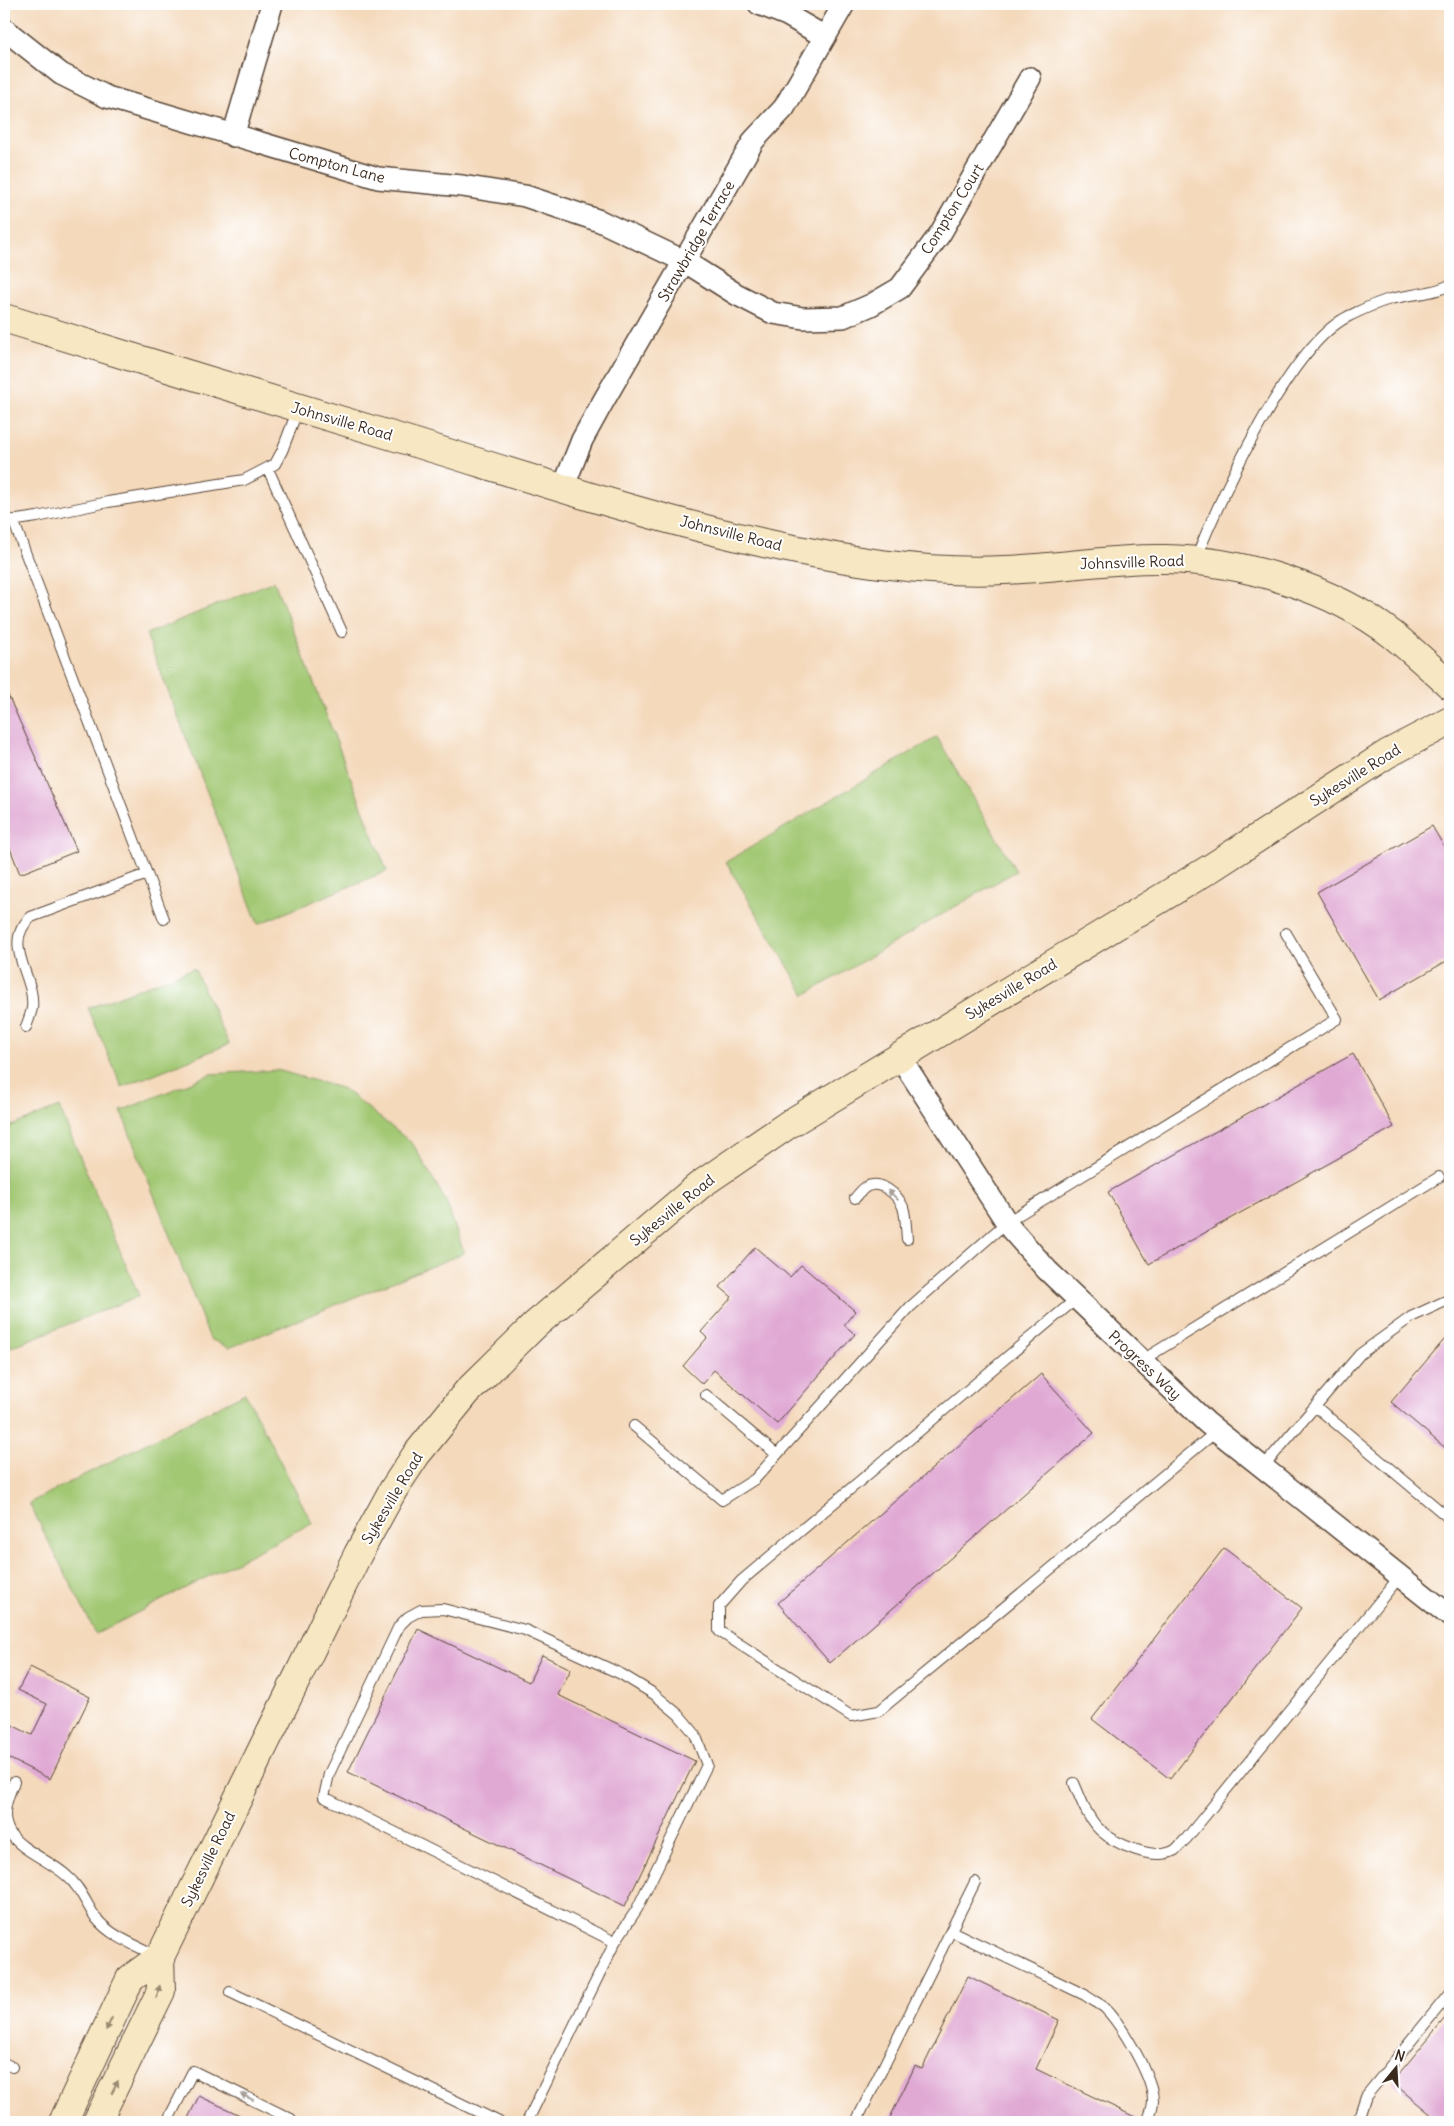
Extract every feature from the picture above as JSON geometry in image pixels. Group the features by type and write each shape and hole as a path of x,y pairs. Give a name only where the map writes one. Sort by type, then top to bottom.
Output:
{"main road":[{"name":"Johnsville Road","path":"4,318 563,488 762,542 874,564 959,570 1006,570 1118,560 1195,560 1209,561 1270,576 1312,590 1345,605 1390,633 1450,685"},
{"name":"Sykesville Road","path":"63,2122 130,1979 160,1957 358,1554 393,1490 416,1455 443,1421 502,1356 535,1325 700,1185 789,1124 1211,868 1386,754 1450,721"},
{"name":"Sykesville Road","path":"97,2122 161,1991 160,1957"}],"street":[{"path":"233,136 272,4"},
{"path":"759,4 786,15 825,37"},
{"name":"Strawbridge Terrace","path":"563,488 582,440 754,140 784,108 844,4"},
{"name":"Compton Lane","path":"4,29 61,74 106,97 378,178 462,186 525,196 600,221 684,261"},
{"name":"Compton Court","path":"684,261 736,294 773,313 803,318 843,317 871,305 900,288 940,234 1030,78"},
{"name":"Progress Way","path":"900,1057 1007,1222 1047,1270 1140,1361 1217,1431 1401,1575 1450,1616"}],"lane":[{"path":"1195,560 1208,527 1249,445 1290,376 1307,352 1328,329 1348,316 1389,299 1450,285"},
{"path":"164,919 8,521 108,502 244,480 275,464 282,451 298,408"},
{"path":"268,469 342,632"},
{"path":"26,1027 33,1007 18,955 16,934 22,923 30,917 147,874"},
{"path":"634,1426 722,1500 755,1479 910,1307 1007,1222 1337,1019 1286,933"},
{"path":"1140,1361 1440,1177"},
{"path":"855,1198 865,1187 873,1185 883,1187 892,1193 903,1208 907,1239"},
{"path":"1076,1299 741,1581 719,1606 719,1631 851,1716 879,1711 1217,1431"},
{"path":"1263,1467 1360,1354 1411,1317 1450,1299"},
{"path":"706,1395 776,1454"},
{"path":"1315,1406 1450,1519"},
{"path":"1074,1783 1084,1807 1100,1831 1120,1843 1149,1854 1160,1854 1174,1850 1186,1839 1401,1575"},
{"path":"527,2122 615,1942 637,1909 707,1765 695,1734 680,1715 654,1694 621,1674 525,1630 443,1610 421,1610 408,1617 399,1626 329,1774 324,1797 615,1942"},
{"path":"14,1782 4,1812 10,1833 18,1842 68,1877 79,1889 97,1918 114,1934 160,1957"},
{"path":"856,2122 975,1882"},
{"path":"951,1931 1085,1996 1103,2007 1130,2042 1148,2080 1154,2098 1153,2110 1146,2122"},
{"path":"230,1992 499,2122"},
{"path":"1362,2122 1360,2114 1366,2096 1450,1993"},
{"path":"167,2122 193,2071 290,2121"}],"green space":[{"path":"274,581 387,871 258,924 146,634"},
{"path":"937,737 1016,871 805,995 726,862"},
{"path":"194,968 229,1044 122,1087 88,1008"},
{"path":"277,1070 344,1089 413,1144 446,1201 464,1253 229,1348 210,1339 121,1111 211,1074"},
{"path":"59,1107 139,1296 11,1347 4,1327 4,1129"},
{"path":"245,1393 312,1523 96,1634 29,1503"}],"building":[{"path":"4,686 77,851 20,874 4,833"},
{"path":"1432,826 1450,857 1450,959 1379,1000 1317,892"},
{"path":"1353,1054 1394,1127 1149,1264 1108,1192"},
{"path":"755,1247 790,1277 801,1265 855,1311 844,1325 855,1334 777,1424 714,1370 702,1384 683,1366 707,1338 701,1332 732,1297 720,1287"},
{"path":"1450,1333 1450,1452 1391,1402"},
{"path":"1041,1374 1094,1433 830,1663 778,1603"},
{"path":"1224,1548 1302,1608 1170,1779 1092,1719"},
{"path":"418,1629 529,1682 542,1655 571,1669 558,1695 695,1761 625,1906 348,1772"},
{"path":"30,1667 90,1697 50,1779 4,1756 4,1721 32,1735 47,1704 18,1690"},
{"path":"968,1976 1059,2020 1036,2069 1141,2120 1140,2122 888,2122 915,2066 922,2069"},
{"path":"1450,2012 1450,2122 1440,2122 1392,2082"},
{"path":"199,2096 255,2122 186,2122"}]}
